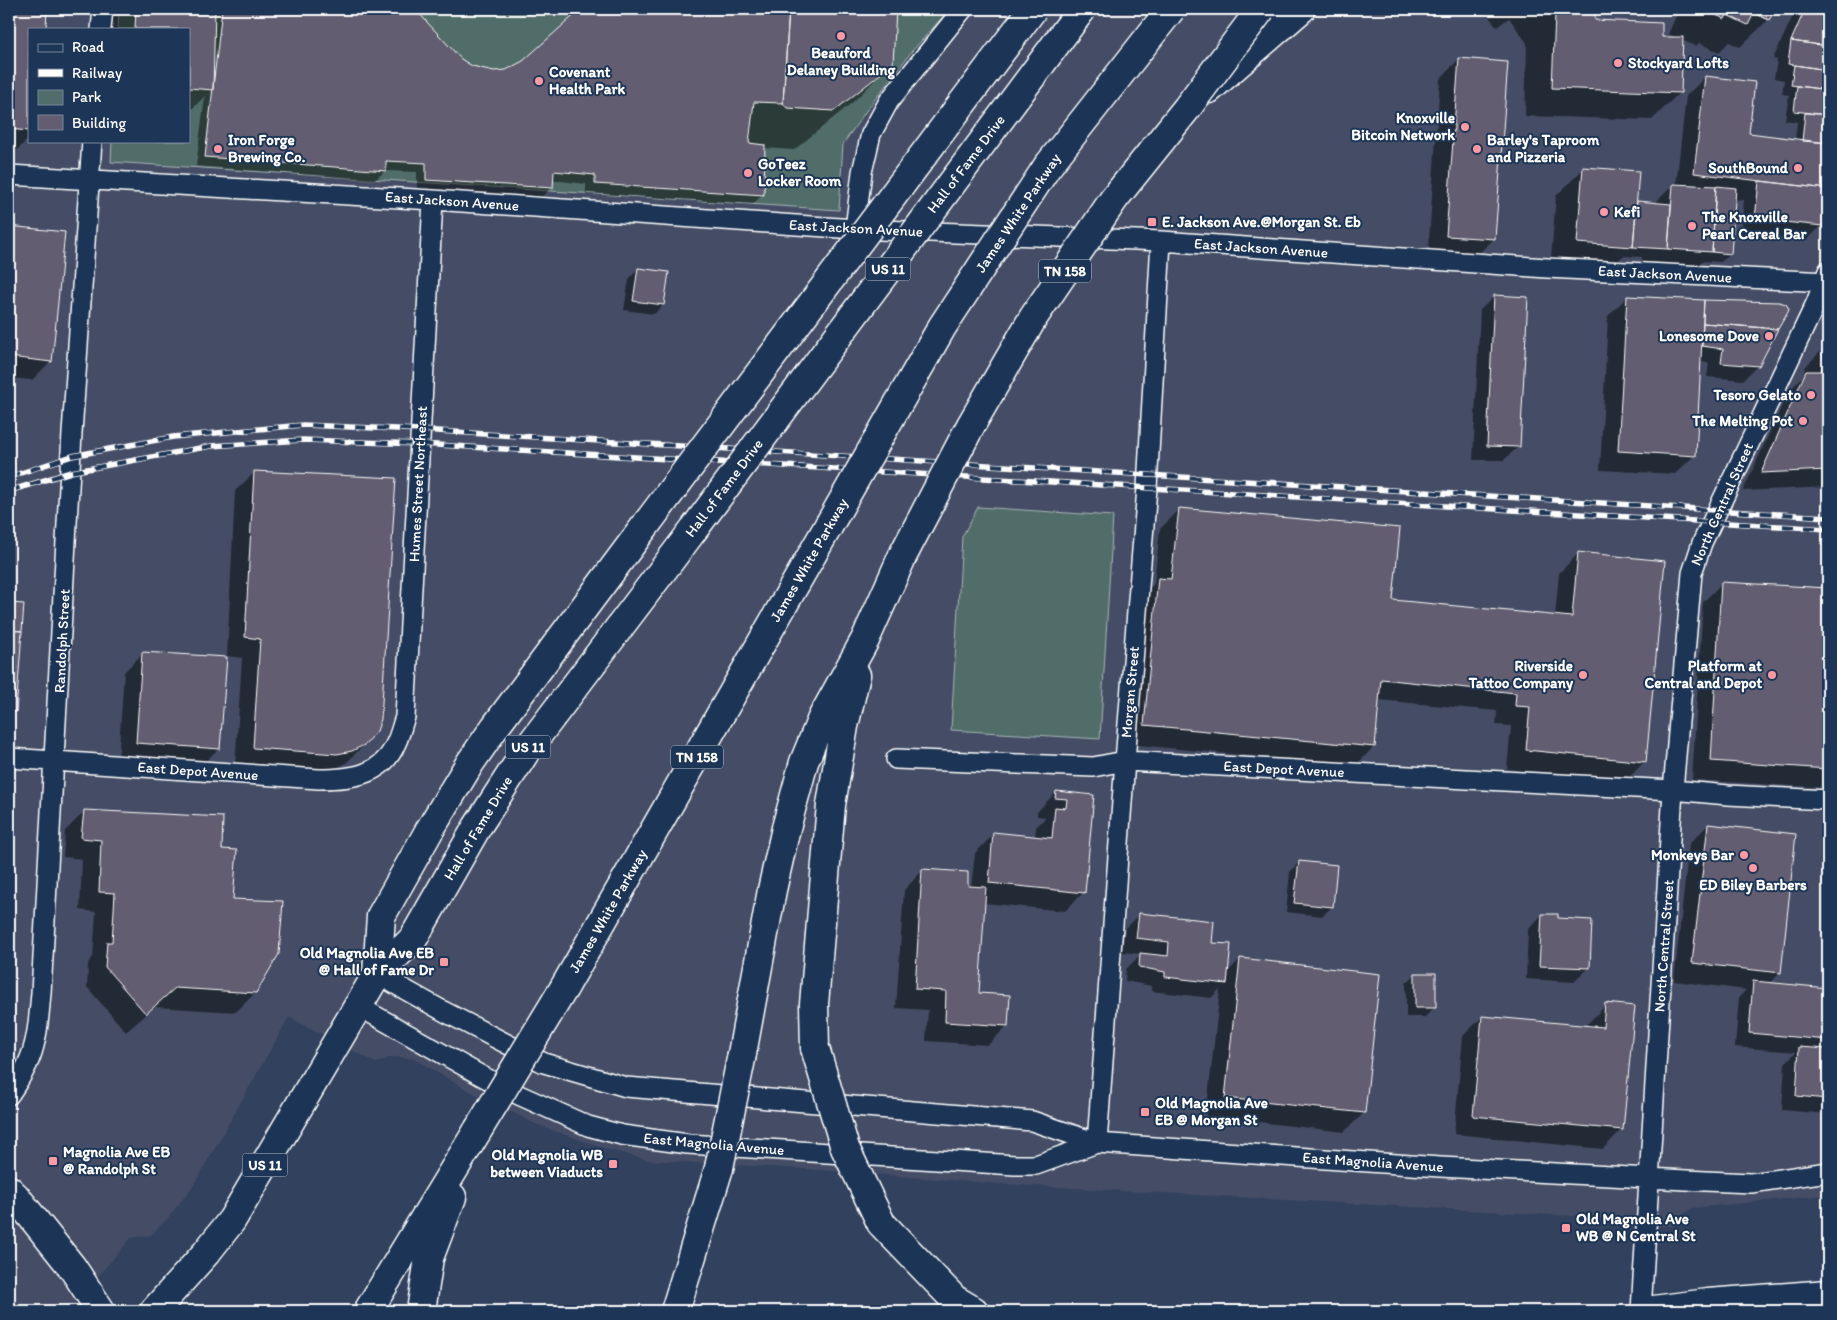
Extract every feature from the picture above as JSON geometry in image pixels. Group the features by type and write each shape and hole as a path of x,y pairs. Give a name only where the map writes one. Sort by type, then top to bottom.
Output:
{"main road":[{"name":"Hall of Fame Drive","path":"377,974 381,916 470,763 648,522 1033,9"},
{"name":"Hall of Fame Drive","path":"154,1311 206,1253 232,1220 377,974 413,939 477,827 528,748 1082,9"},
{"name":"James White Parkway","path":"478,1130 564,988 942,327 1047,167 1171,9"},
{"name":"TN 158","path":"865,640 903,555 972,425 1033,318 1114,199 1187,108 1261,9"},
{"path":"1187,108 1301,9"},
{"path":"865,640 844,726 831,805 814,1004 815,1048 845,1148 881,1223 954,1299 974,1311"},
{"path":"675,1311 719,1168 772,890 804,762 822,718 865,640"},
{"path":"368,1311 478,1130"},
{"path":"421,1311 428,1258 478,1130"},
{"path":"9,1190 72,1268 101,1311"},
{"path":"1646,1311 1708,1303 1828,1295"},
{"path":"1773,1311 1828,1295"}],"street":[{"path":"101,28 103,9"},
{"path":"855,229 862,172 870,134 889,101 963,9"},
{"name":"Randolph Street","path":"9,1095 22,1076 31,1056 41,993 72,433 92,142"},
{"name":"East Jackson Avenue","path":"9,175 433,200 855,229 1161,241 1547,268 1827,278"},
{"name":"Humes Street Northeast","path":"383,762 396,745 405,716 433,200"},
{"name":"Morgan Street","path":"1097,1143 1147,488 1161,241"},
{"name":"North Central Street","path":"1641,1311 1673,790 1692,573 1702,543 1827,278"},
{"name":"East Depot Avenue","path":"9,758 319,779 347,779 368,773 383,762"},
{"name":"East Depot Avenue","path":"896,759 1093,767 1125,761 1828,800"},
{"name":"East Magnolia Avenue","path":"377,974 445,1012 544,1063 626,1087 1032,1120 1097,1143 1440,1167 1751,1183 1828,1172"},
{"name":"East Magnolia Avenue","path":"358,1006 519,1095 588,1126 622,1135 688,1144 1016,1165 1036,1165 1097,1143"}],"shaded area":[{"path":"9,9 1828,9 1828,1195 1692,1208 1679,1217 1674,1226 1620,1224 1609,1218 1001,1184 821,1170 649,1160 606,1149 538,1125 462,1087 414,1059 389,1058 376,1063 289,1017 195,1183 168,1218 151,1235 131,1238 68,1311 9,1311"}],"green space":[{"name":"Covenant Health Park","path":"119,9 950,9 912,51 843,144 839,210 111,162 112,142 190,142 190,28 118,28"},
{"path":"978,507 1113,516 1100,739 951,730 962,537"}],"building":[{"path":"9,9 47,9 46,28 28,28 28,131 9,129"},
{"path":"136,9 215,9 213,90 190,88 190,28 135,28"},
{"name":"Covenant Health Park","path":"222,9 415,9 461,59 472,66 494,71 506,70 523,61 581,9 789,9 783,103 754,102 749,143 765,145 764,195 595,184 595,175 554,171 553,188 426,180 426,163 386,161 386,171 205,157"},
{"name":"Beauford Delaney Building","path":"789,9 896,9 893,64 834,111 787,108 783,103"},
{"name":"Stockyard Lofts","path":"1550,9 1595,9 1595,20 1662,23 1662,37 1683,37 1681,93 1552,88 1555,14"},
{"name":"Stockyard Lofts","path":"1702,9 1775,9 1769,20 1754,13 1748,25 1727,15 1725,19"},
{"path":"1805,9 1828,9 1828,46 1791,41"},
{"path":"1791,41 1828,46 1828,70 1788,64"},
{"name":"Barley's Taproom and Pizzeria","path":"1459,58 1508,62 1495,239 1446,236"},
{"path":"1794,65 1828,70 1828,90 1791,85"},
{"path":"1705,76 1755,82 1749,133 1828,143 1828,189 1694,173"},
{"path":"1797,86 1828,90 1828,115 1794,111"},
{"path":"1805,113 1828,115 1828,143 1802,141"},
{"path":"1583,167 1639,171 1633,247 1577,243"},
{"path":"1759,181 1828,189 1828,214 1823,226 1755,219"},
{"name":"The Knoxville Pearl Cereal Bar","path":"1673,184 1716,186 1712,252 1668,249"},
{"path":"1716,186 1736,188 1731,254 1712,252"},
{"path":"1637,201 1671,204 1668,249 1633,247"},
{"path":"9,226 65,232 52,362 9,357"},
{"path":"638,268 669,272 664,305 633,301"},
{"path":"1494,295 1528,297 1520,447 1487,446"},
{"path":"1627,296 1704,300 1696,456 1618,451"},
{"path":"1704,300 1779,302 1786,304 1789,309 1778,329 1703,323"},
{"path":"1703,323 1778,329 1759,366 1721,363 1723,349 1702,346"},
{"path":"1828,341 1828,371 1821,371 1824,361 1822,351"},
{"path":"1806,371 1828,371 1828,470 1761,473"},
{"path":"254,471 396,478 381,719 377,731 366,744 352,751 337,754 253,748 260,639 245,637"},
{"path":"1179,508 1400,528 1393,600 1572,617 1578,552 1665,561 1646,762 1526,750 1530,707 1515,706 1516,693 1381,679 1375,747 1144,725 1158,578 1171,579"},
{"name":"Platform at Central and Depot","path":"1721,582 1828,588 1828,769 1711,761"},
{"path":"9,603 24,604 22,631 9,630"},
{"path":"9,630 22,631 16,712 9,711"},
{"path":"142,652 227,657 220,749 136,743"},
{"path":"1056,791 1094,795 1085,893 989,883 993,832 1052,838 1055,807 1066,808 1067,799 1055,798"},
{"path":"84,810 223,817 222,849 237,850 233,899 283,901 279,954 256,993 175,988 146,1014 105,967 107,942 112,942 115,893 99,892 101,840 81,838"},
{"path":"1708,824 1796,834 1781,973 1692,963"},
{"path":"1299,861 1337,865 1333,907 1294,903"},
{"path":"922,869 968,872 968,886 986,887 979,993 1010,995 1008,1026 945,1022 946,991 915,989"},
{"path":"1139,913 1214,921 1212,943 1231,944 1227,984 1165,977 1165,972 1139,967 1140,953 1168,956 1169,942 1136,938"},
{"path":"1542,914 1558,914 1558,918 1592,920 1590,968 1539,966"},
{"path":"1240,958 1380,974 1365,1113 1225,1098"},
{"path":"1415,973 1436,973 1436,1008 1415,1008"},
{"path":"1753,981 1828,988 1828,1040 1749,1033"},
{"path":"1605,1003 1635,1006 1623,1130 1473,1116 1482,1016 1603,1027"},
{"path":"1799,1047 1828,1049 1828,1099 1796,1096"}],"railway":[{"path":"9,477 72,456 173,437 303,425 421,430 1828,517"},
{"path":"9,491 71,472 211,446 303,440 420,444 1828,529"}],"place":[{"name":"Beauford Delaney Building","path":"841,36"},
{"name":"Stockyard Lofts","path":"1618,63"},
{"name":"Covenant Health Park","path":"539,81"},
{"name":"Knoxville Bitcoin Network","path":"1465,127"},
{"name":"Iron Forge Brewing Co.","path":"218,149"},
{"name":"Barley's Taproom and Pizzeria","path":"1477,149"},
{"name":"SouthBound","path":"1798,168"},
{"name":"GoTeez Locker Room","path":"748,173"},
{"name":"Kefi","path":"1604,212"},
{"name":"E. Jackson Ave.@Morgan St. Eb","path":"1152,222"},
{"name":"The Knoxville Pearl Cereal Bar","path":"1692,226"},
{"name":"Lonesome Dove","path":"1769,336"},
{"name":"Tesoro Gelato","path":"1811,395"},
{"name":"The Melting Pot","path":"1803,421"},
{"name":"Riverside Tattoo Company","path":"1583,675"},
{"name":"Platform at Central and Depot","path":"1772,675"},
{"name":"Monkeys Bar","path":"1744,855"},
{"name":"ED Biley Barbers","path":"1753,868"},
{"name":"Old Magnolia Ave EB @ Hall of Fame Dr","path":"444,962"},
{"name":"Old Magnolia Ave EB @ Morgan St","path":"1145,1112"},
{"name":"Magnolia Ave EB @ Randolph St","path":"53,1161"},
{"name":"Old Magnolia WB between Viaducts","path":"613,1164"},
{"name":"Old Magnolia Ave WB @ N Central St","path":"1566,1228"}]}
